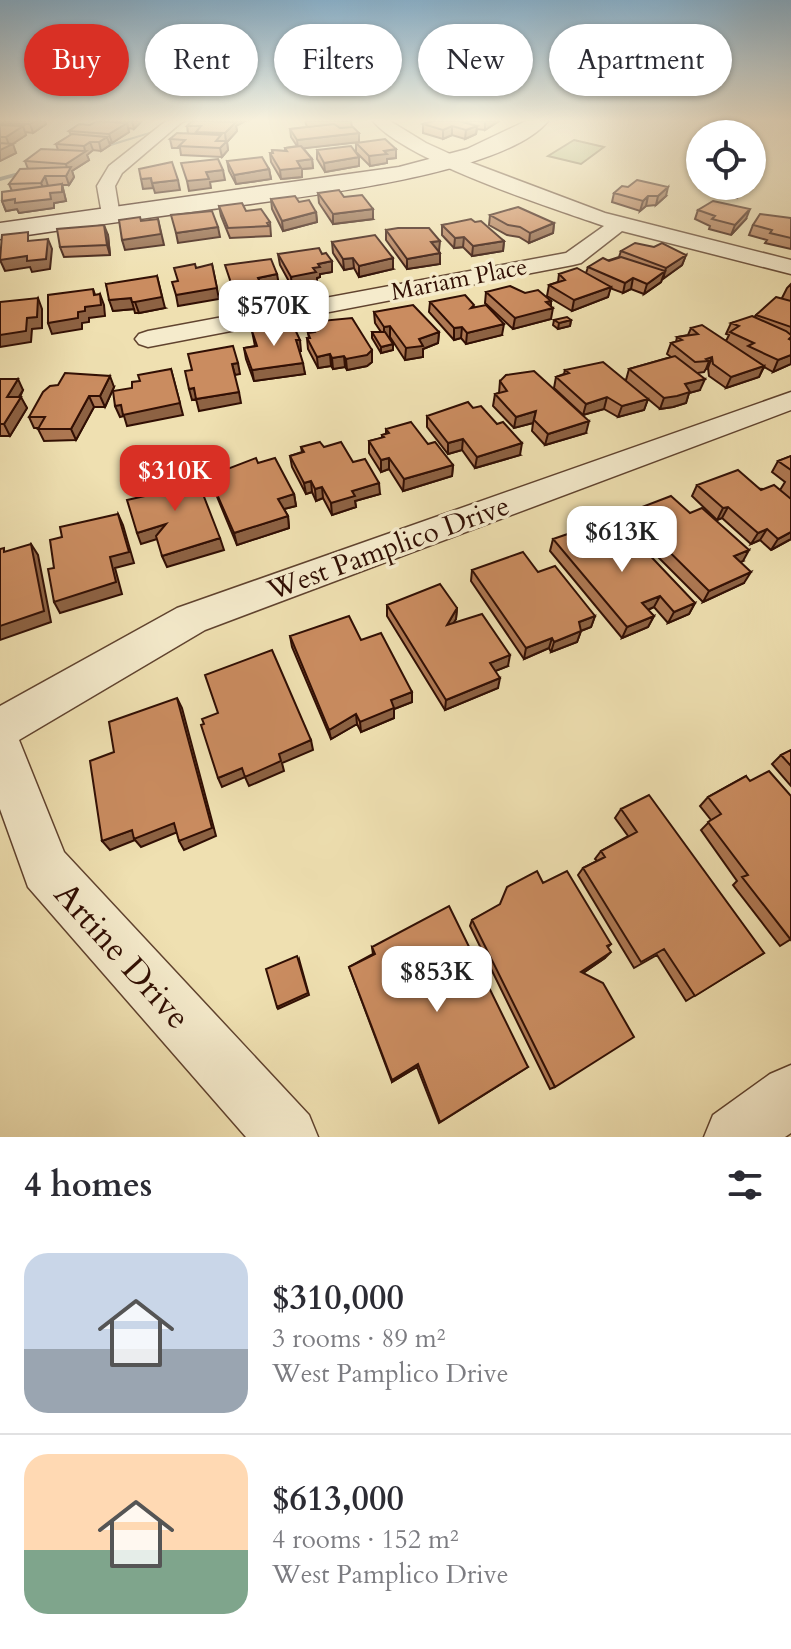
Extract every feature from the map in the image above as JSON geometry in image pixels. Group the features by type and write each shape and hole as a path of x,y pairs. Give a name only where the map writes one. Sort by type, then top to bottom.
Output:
{"street":[{"path":"110,216 106,186 113,174"},
{"path":"0,231 358,182 393,174"},
{"path":"486,174 619,224 791,267"},
{"name":"Mariam Place","path":"148,339 573,258 619,224"},
{"name":"West Pamplico Drive","path":"0,728 191,619 791,400"},
{"name":"Artine Drive","path":"0,747 46,869 287,1137"},
{"path":"735,1137 791,1095"}],"building":[{"path":"16,174 67,174 45,176 41,183 9,184"},
{"path":"140,174 176,174 178,180 152,183 151,178 141,179"},
{"path":"185,174 207,174 209,179 187,181"},
{"path":"637,180 668,187 658,196 648,196 643,201 614,193"},
{"path":"62,184 62,192 50,193 51,199 15,203 15,199 2,201 2,192"},
{"path":"339,190 344,197 362,195 373,209 333,214 318,193"},
{"path":"295,196 299,202 309,200 316,212 282,221 271,199"},
{"path":"713,201 750,209 735,225 712,219 715,216 698,210"},
{"path":"242,203 246,211 261,209 270,222 267,223 269,226 228,228 219,206"},
{"path":"518,207 554,223 530,233 490,215"},
{"path":"212,211 218,227 176,233 171,215"},
{"path":"760,214 791,218 791,238 753,225"},
{"path":"140,217 141,221 158,219 161,234 122,240 119,220"},
{"path":"471,219 481,221 504,241 473,246 464,237 455,238 442,225"},
{"path":"104,225 107,245 60,247 57,229"},
{"path":"429,228 440,241 431,242 440,253 407,259 386,230"},
{"path":"28,232 28,241 48,239 46,259 27,261 27,256 0,260 2,235"},
{"path":"375,235 393,258 359,266 353,258 343,259 332,242"},
{"path":"635,243 654,247 662,243 686,255 666,268 621,251"},
{"path":"319,248 332,261 318,264 320,267 313,268 316,272 291,277 278,254"},
{"path":"621,257 665,271 647,284 633,278 625,283 588,267 603,258 609,261"},
{"path":"271,259 277,274 258,278 260,282 232,286 225,265"},
{"path":"195,264 196,268 212,264 217,288 176,295 172,282 178,281 174,268"},
{"path":"577,268 611,287 574,300 549,285 565,280 559,274"},
{"path":"157,276 162,297 135,302 131,298 109,300 106,284"},
{"path":"510,286 525,293 538,290 551,301 546,302 553,308 515,318 486,292"},
{"path":"93,289 94,295 100,294 101,305 85,307 85,311 78,312 78,318 48,323 48,295"},
{"path":"465,295 474,305 471,308 486,305 504,324 467,333 462,327 454,328 430,302"},
{"path":"776,297 791,301 791,327 756,315"},
{"path":"38,298 37,317 27,318 26,331 0,335 0,302"},
{"path":"413,305 439,332 419,339 423,346 406,348 390,326 384,327 374,312"},
{"path":"752,316 791,335 791,355 778,360 748,346 754,343 730,332 739,326 731,323"},
{"path":"567,317 571,320 559,323 554,320"},
{"path":"352,318 372,350 367,355 346,359 344,356 332,358 330,354 317,357 307,338 310,338 308,333 315,332 310,322"},
{"path":"293,325 300,340 296,340 303,363 252,370 244,348 257,346 252,331"},
{"path":"702,325 764,366 731,377 713,364 712,357 706,359 709,361 695,362 671,343 682,340 677,337 698,334 691,328"},
{"path":"372,332 385,332 393,344 381,347"},
{"path":"233,346 238,363 232,364 239,392 196,399 194,388 189,389 185,371 192,370 188,354"},
{"path":"675,356 705,379 685,384 690,392 677,396 664,398 629,369"},
{"path":"603,362 648,399 622,406 607,397 586,404 556,377 569,373 565,370"},
{"path":"171,369 180,403 123,415 121,405 115,406 113,391 132,388 132,382 140,381 138,375"},
{"path":"534,371 589,421 548,434 534,420 536,411 516,417 495,394 507,391 500,381 506,375"},
{"path":"65,373 110,376 100,396 89,396 71,429 38,429 45,417 29,417 43,392 50,386 58,385"},
{"path":"0,379 18,379 7,397 21,397 4,424 0,424"},
{"path":"468,402 473,408 481,406 497,424 503,422 522,443 477,457 463,439 448,443 427,416"},
{"path":"411,422 428,444 435,442 453,465 404,479 389,458 381,460 369,441 384,437 382,435 389,433 386,429"},
{"path":"320,442 324,447 341,442 353,462 365,459 379,483 352,491 355,496 331,503 322,487 315,489 311,481 304,483 290,456 304,452 301,447"},
{"path":"791,456 791,470 778,461"},
{"path":"256,458 258,463 275,458 294,494 278,499 288,516 234,533 209,476"},
{"path":"738,470 761,490 774,485 791,499 791,532 778,539 767,529 758,533 697,485"},
{"path":"194,471 220,538 162,556 156,536 166,524 137,533 127,500 145,496 144,490 149,488 148,484"},
{"path":"671,496 690,513 702,508 749,550 734,556 751,572 709,591 629,512"},
{"path":"118,514 129,552 110,557 116,582 54,602 48,569 54,568 50,540 62,537 60,527"},
{"path":"600,523 618,543 616,556 632,550 629,547 641,546 695,603 674,612 660,596 642,603 654,616 627,627 553,539"},
{"path":"31,544 44,611 0,626 0,549 4,548 4,552"},
{"path":"523,552 538,572 555,566 595,616 579,622 581,631 554,642 552,638 526,648 472,570"},
{"path":"440,584 457,608 447,625 482,614 510,655 490,663 500,678 446,700 387,605"},
{"path":"349,616 361,640 381,633 412,692 391,700 394,708 360,722 356,714 329,730 290,636"},
{"path":"272,650 311,740 279,754 281,761 245,777 242,768 218,778 201,725 204,724 202,719 218,713 205,675"},
{"path":"177,698 212,828 179,841 174,823 134,839 132,830 102,841 90,761 114,752 109,722"},
{"path":"791,750 791,766 781,755"},
{"path":"769,771 791,796 791,940 742,877 748,875 708,822 721,814 708,797 746,776 750,781"},
{"path":"649,795 764,953 695,996 664,949 641,962 583,868 605,857 601,851 637,832 621,809"},
{"path":"537,871 543,883 567,871 611,944 607,946 611,952 581,972 603,983 634,1037 555,1087 472,920 500,904 507,887"},
{"path":"449,906 528,1067 440,1122 418,1064 392,1080 349,967 375,954 372,947"},
{"path":"297,956 308,993 277,1007 266,969"}],"waterway":[{"path":"0,179 19,174"}]}
